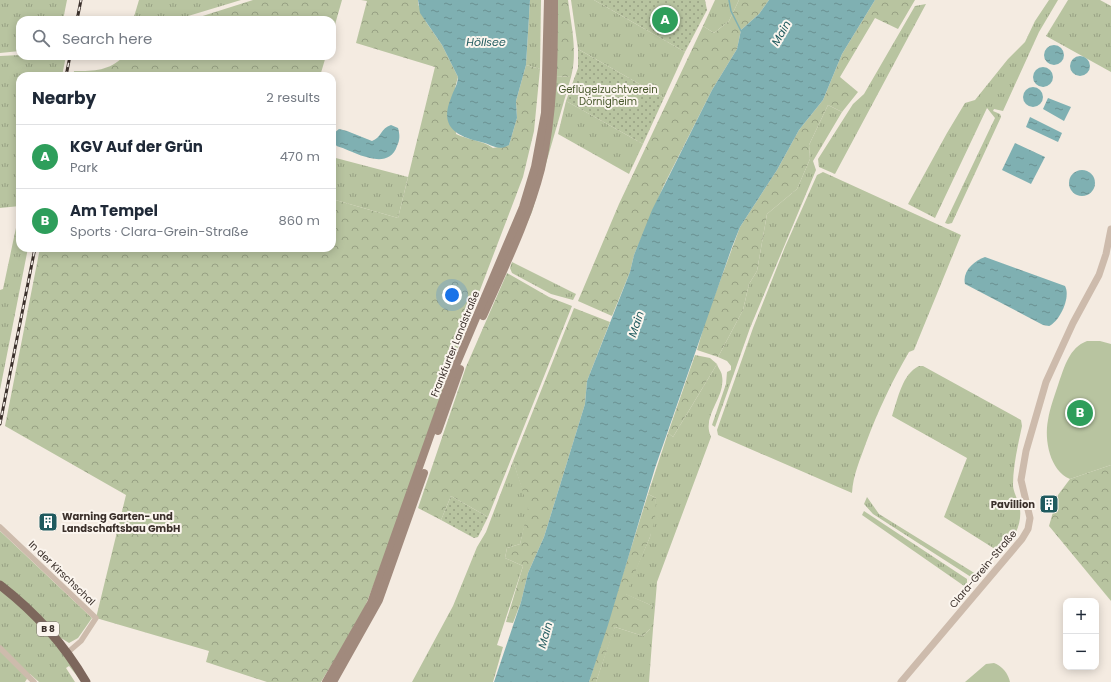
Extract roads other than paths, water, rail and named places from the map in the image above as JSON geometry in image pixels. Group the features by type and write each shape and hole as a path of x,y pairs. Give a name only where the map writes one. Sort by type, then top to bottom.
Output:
{"main road":[{"name":"Frankfurter Landstraße","path":"326,682 371,603 451,377 512,235 530,186 541,138 545,106 548,0"},
{"name":"Frankfurter Landstraße","path":"333,682 379,600 457,377 514,245 534,192 544,152 552,104 554,0"},
{"name":"B 8","path":"0,585 30,610 67,652 86,682"}],"street":[{"name":"Clara-Grein-Straße","path":"901,682 1022,539 1028,529 1030,514 1021,480 1026,451 1046,382 1073,323 1099,274 1106,254 1111,229"},
{"name":"In der Kirschschal","path":"0,527 96,618 81,641 67,652"},
{"path":"0,648 34,682"}],"water":[{"name":"Höllsee","path":"418,0 530,0 526,65 516,101 517,118 509,145 498,148 464,137 452,129 447,116 448,108 458,77 442,45 420,13"},
{"name":"Main","path":"769,0 875,0 842,54 823,100 799,130 777,170 740,227 655,468 608,625 589,682 494,682 521,602 528,573 544,537 585,404 587,381 630,272 634,255 652,210 712,90 737,49 741,30 759,14"},
{"path":"1054,45 1061,48 1064,55 1061,62 1054,65 1047,62 1044,55 1047,48"},
{"path":"1080,56 1087,59 1090,66 1087,73 1080,76 1073,73 1070,66 1073,59"},
{"path":"1043,67 1050,70 1053,77 1050,84 1043,87 1036,84 1033,77 1036,70"},
{"path":"1033,87 1040,90 1043,97 1040,104 1033,107 1026,104 1023,97 1026,90"},
{"path":"1048,98 1071,107 1064,121 1043,109"},
{"path":"1030,117 1062,133 1058,142 1026,127"},
{"path":"391,125 398,128 399,140 393,153 388,157 374,159 336,145 336,131 339,129 372,141 375,140 388,126"},
{"path":"1015,143 1045,157 1031,184 1002,170"},
{"path":"1082,170 1091,174 1095,183 1091,192 1082,196 1073,192 1069,183 1073,174"},
{"path":"985,257 1065,286 1067,296 1057,319 1049,326 1043,325 965,284 965,275 967,271 973,264"}],"waterway":[{"path":"729,0 731,11 741,31"}],"railway":[{"path":"78,16 81,0"},
{"path":"67,72 69,60"},
{"path":"0,424 34,252"}],"place":[{"name":"KGV Auf der Grün","path":"665,20"},
{"name":"Am Tempel","path":"1080,413"},
{"name":"Pavillion","path":"1049,504"},
{"name":"Warning Garten- und Landschaftsbau GmbH","path":"48,522"}],"park label":[{"name":"Geflügelzuchtverein Dörnigheim","path":"608,94"}]}
